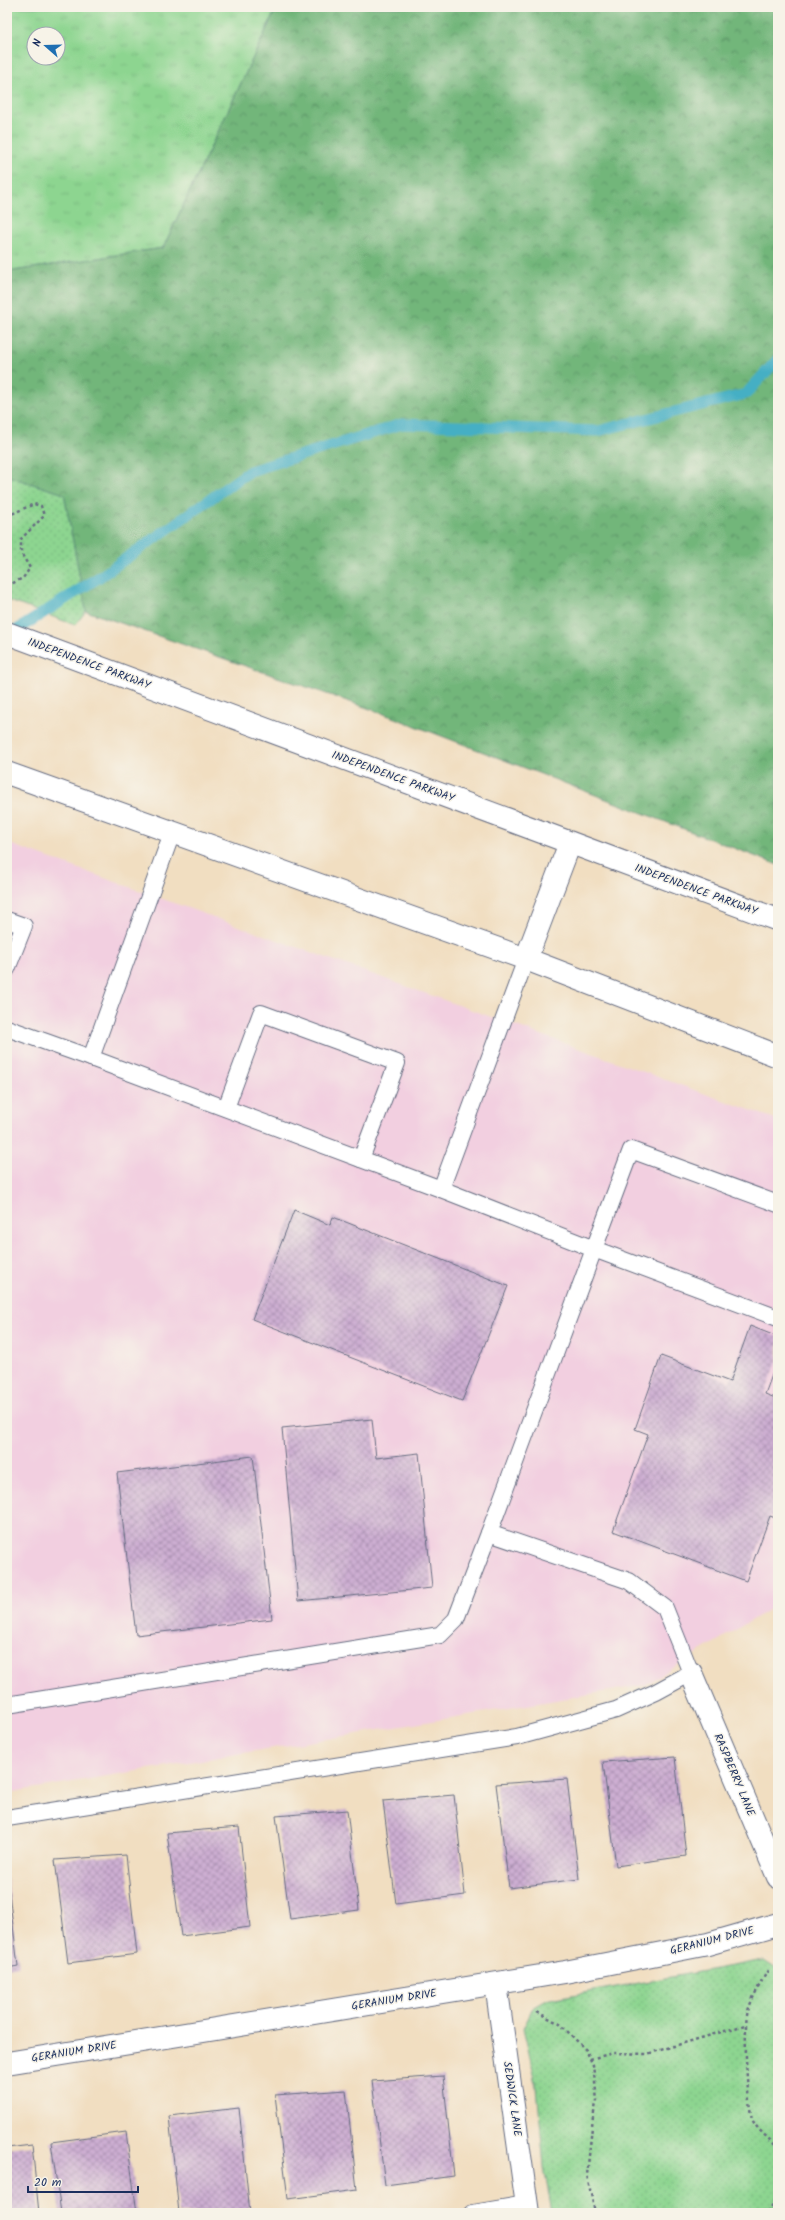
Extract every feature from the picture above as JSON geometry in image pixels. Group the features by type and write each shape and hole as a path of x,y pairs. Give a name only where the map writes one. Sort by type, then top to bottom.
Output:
{"main road":[{"name":"INDEPENDENCE PARKWAY","path":"7,633 778,920"},
{"path":"7,773 526,959 778,1056"},
{"path":"526,959 570,843"},
{"name":"RASPBERRY LANE","path":"690,1673 778,1877"},
{"name":"GERANIUM DRIVE","path":"7,2063 496,1984 708,1944 778,1924"},
{"name":"SEDWICK LANE","path":"496,1984 527,2209"}],"lane":[{"path":"91,1058 172,833"},
{"path":"7,920 24,926 7,969"},
{"path":"441,1189 526,959"},
{"path":"226,1108 261,1013 397,1063 361,1159"},
{"path":"7,1028 226,1108 778,1318"},
{"path":"7,1705 440,1635 456,1619 632,1150 778,1204"},
{"path":"7,1818 517,1738 616,1710 656,1692 690,1673 665,1608 629,1581 489,1533"},
{"path":"473,2213 527,2209"}],"path":[{"path":"7,516 34,504 41,506 44,516 21,539 21,553 30,568 23,578 7,586"},
{"path":"768,1970 748,2011 745,2025 752,2119 757,2128 778,2148"},
{"path":"537,2012 560,2024 586,2050 593,2065 598,2100 593,2117 587,2175 595,2213"},
{"path":"590,2059 613,2053 647,2054 745,2025"},
{"path":"767,2213 775,2200 778,2187"}],"shaded area":[{"path":"7,843 778,1120 778,1604 645,1685 7,1793"}],"green space":[{"path":"7,7 277,7 163,248 7,272"},
{"path":"277,7 778,7 778,865 379,712 86,611 64,494 7,476 7,272 163,248"},
{"path":"7,476 64,494 86,611 75,625 7,600"},
{"path":"764,1960 778,1969 778,2213 552,2213 544,2167 537,2087 523,2028 533,2007 545,2000"}],"building":[{"path":"294,1210 330,1225 333,1217 508,1286 462,1401 252,1319"},
{"path":"750,1326 778,1337 778,1359 765,1394 778,1399 778,1519 770,1516 746,1581 613,1531 648,1434 635,1429 661,1356 730,1382"},
{"path":"372,1419 376,1458 419,1453 432,1588 298,1601 282,1428"},
{"path":"253,1456 272,1619 136,1635 117,1473"},
{"path":"675,1757 686,1856 616,1866 603,1762"},
{"path":"567,1779 579,1879 509,1888 496,1784"},
{"path":"454,1795 465,1895 396,1904 383,1801"},
{"path":"347,1810 359,1910 290,1919 276,1816"},
{"path":"239,1827 250,1927 181,1936 167,1833"},
{"path":"126,1855 137,1954 68,1963 55,1860"},
{"path":"7,1877 18,1966 7,1968"},
{"path":"443,2076 454,2176 385,2185 372,2081"},
{"path":"346,2090 357,2190 288,2199 275,2095"},
{"path":"239,2108 250,2213 179,2213 169,2116"},
{"path":"126,2132 137,2213 61,2213 51,2142"},
{"path":"32,2145 39,2213 7,2213 7,2148"}],"waterway":[{"path":"9,635 101,576 250,471 402,424 598,431 746,394 778,359"}]}
